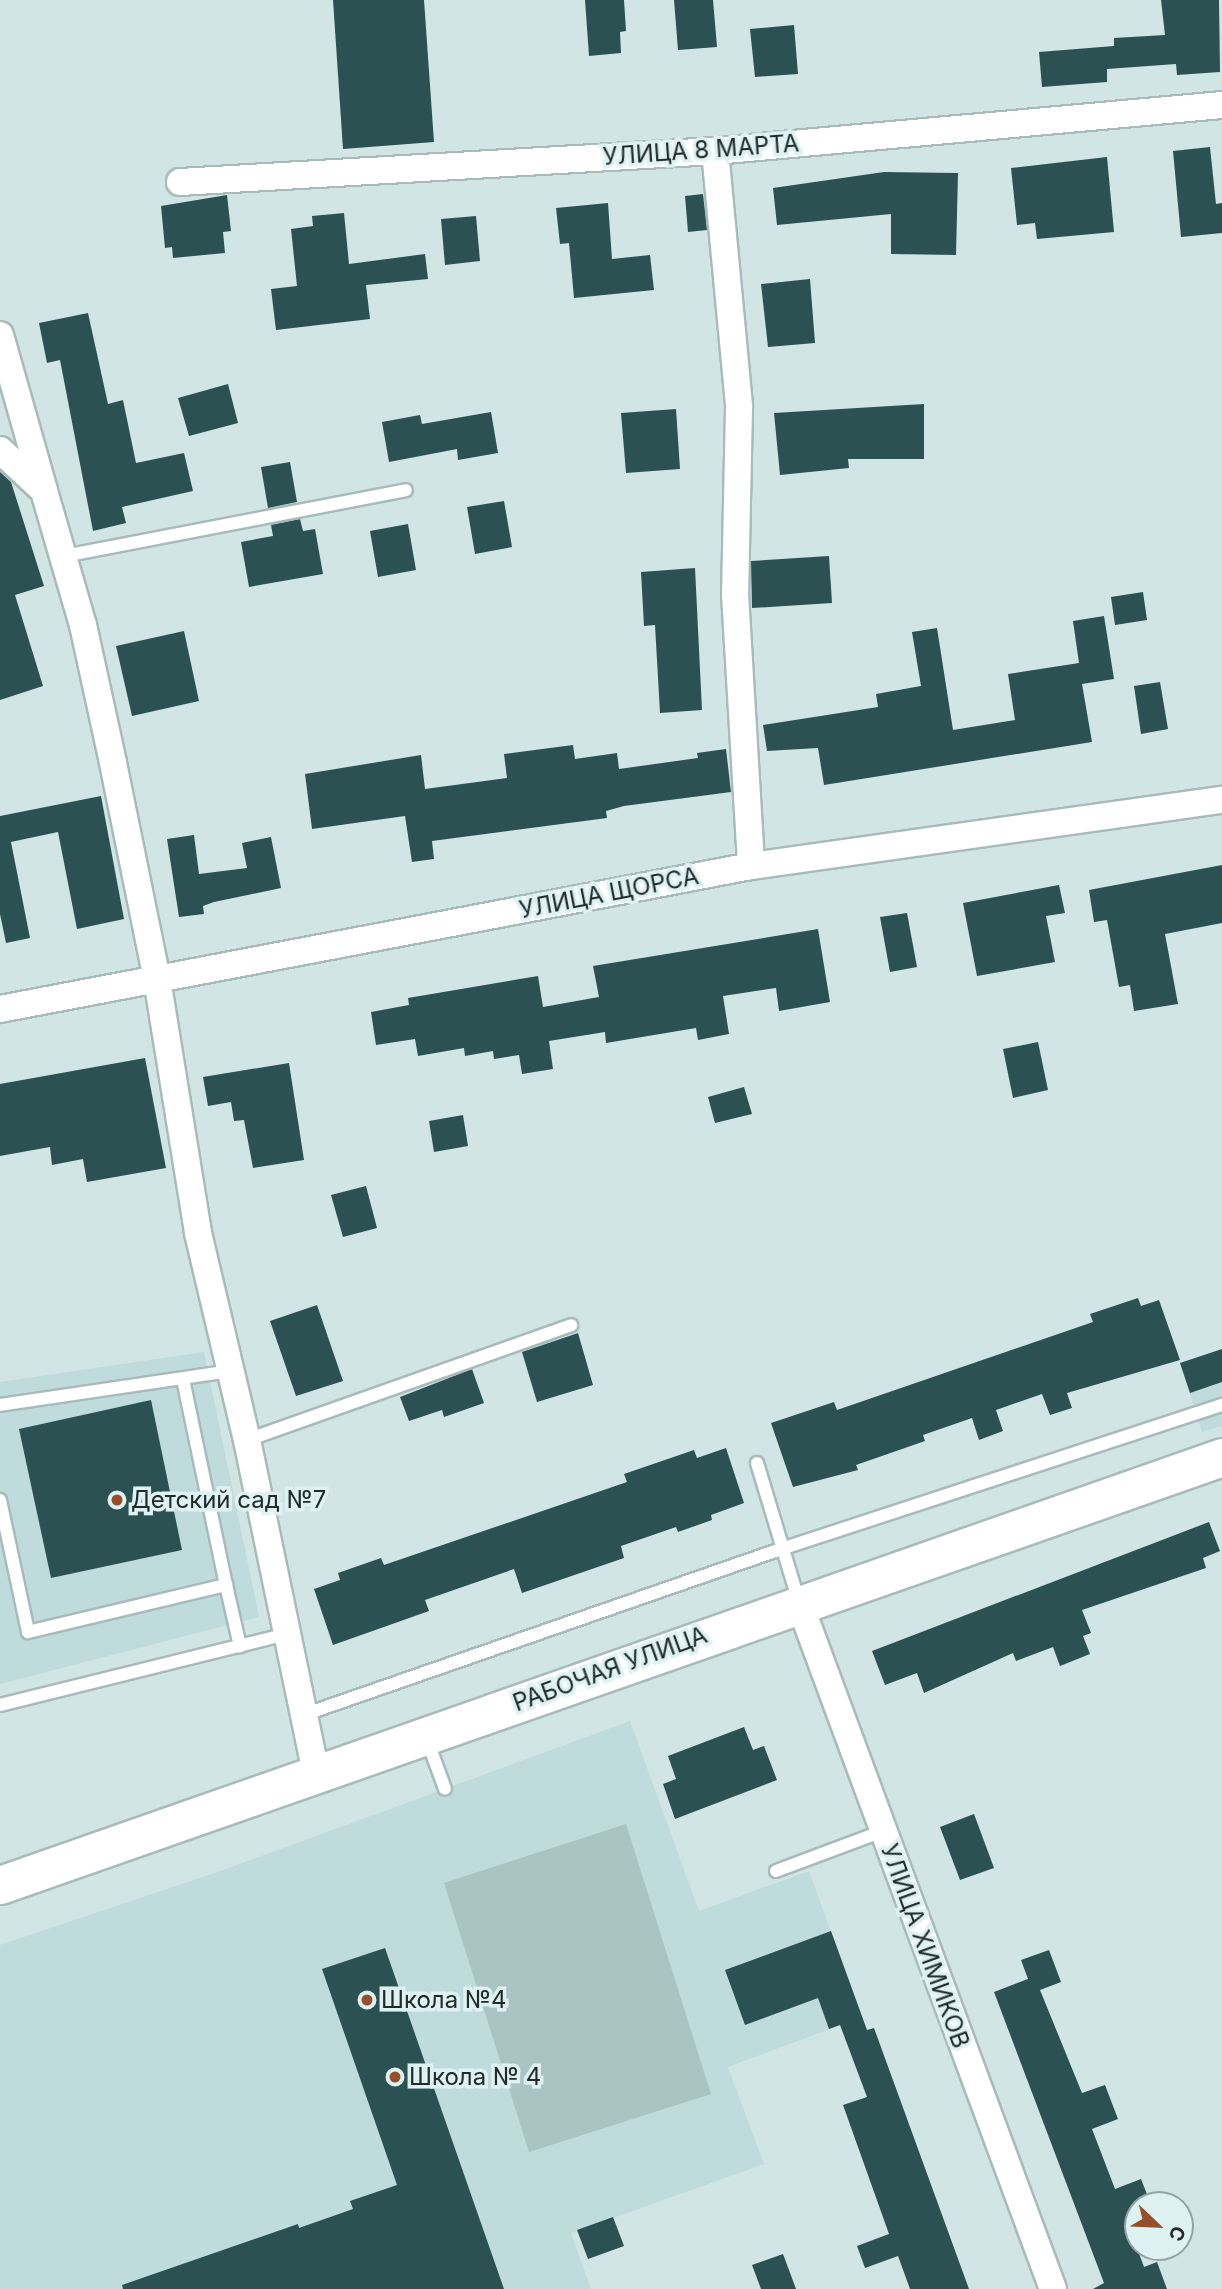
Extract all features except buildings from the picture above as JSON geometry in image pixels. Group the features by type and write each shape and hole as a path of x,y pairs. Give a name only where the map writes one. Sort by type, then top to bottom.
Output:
{"main road":[{"name":"РАБОЧАЯ УЛИЦА","path":"0,1885 799,1602 1222,1458"}],"street":[{"name":"УЛИЦА 8 МАРТА","path":"180,182 715,151 1222,105"},
{"path":"715,151 740,407 735,594 751,866"},
{"path":"0,335 83,625 157,979 198,1233 247,1440 316,1773"},
{"path":"0,450 44,491"},
{"name":"УЛИЦА ЩОРСА","path":"0,1009 751,866 1222,800"},
{"name":"УЛИЦА ХИМИКОВ","path":"799,1602 1052,2289"}],"lane":[{"path":"64,556 406,490"},
{"path":"247,1440 571,1325"},
{"path":"0,1405 231,1371"},
{"path":"183,1380 240,1646"},
{"path":"303,1715 781,1549 1222,1405"},
{"path":"757,1463 799,1602"},
{"path":"0,1500 28,1632 226,1585"},
{"path":"0,1705 287,1634"},
{"path":"425,1735 445,1789"},
{"path":"776,1871 883,1831"}],"shaded area":[{"path":"1222,1349 1222,1426 1202,1432 1180,1363"},
{"name":"Детский сад №7","path":"204,1352 259,1617 0,1684 0,1382"},
{"name":"Школа №4","path":"630,1721 699,1911 809,1871 862,2017 728,2067 764,2164 571,2233 591,2289 0,2289 0,1945 229,1868"},
{"path":"626,1824 711,2094 529,2152 444,1883"}],"place":[{"name":"Детский сад №7","path":"117,1500"},
{"name":"Школа №4","path":"367,2000"},
{"name":"Школа № 4","path":"395,2077"}]}
